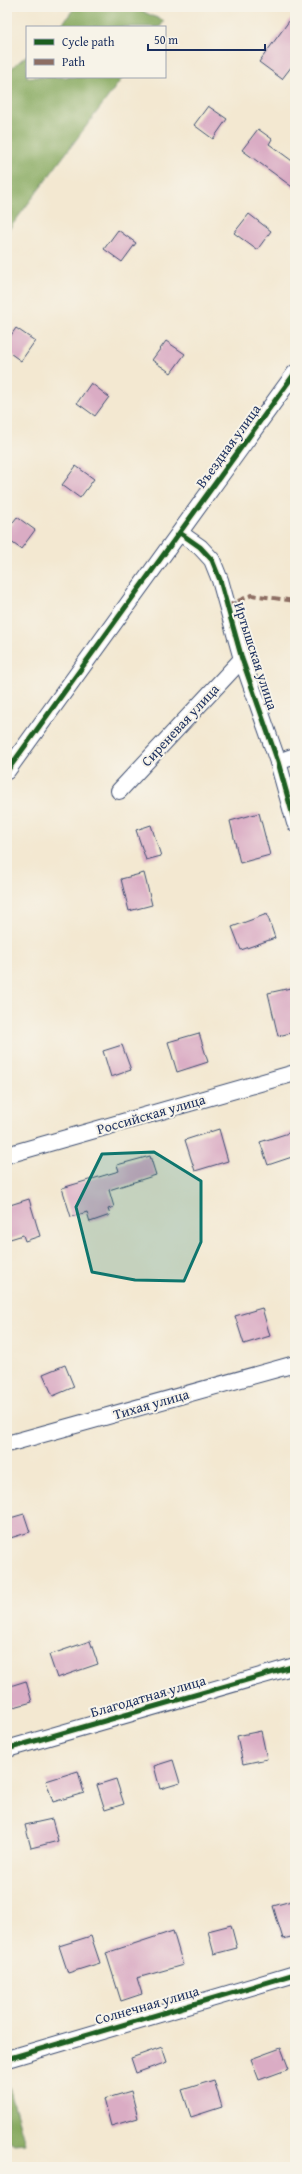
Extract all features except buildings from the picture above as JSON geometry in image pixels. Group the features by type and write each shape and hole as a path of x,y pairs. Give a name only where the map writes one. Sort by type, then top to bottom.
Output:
{"street":[{"name":"Въездная улица","path":"7,771 295,373"},
{"name":"Иртышская улица","path":"180,533 200,547 212,560 220,580 242,659 278,762 295,823"},
{"name":"Сиреневая улица","path":"119,791 242,659"},
{"path":"278,762 295,756"},
{"name":"Российская улица","path":"7,1155 295,1073"},
{"name":"Тихая улица","path":"7,1444 295,1364"},
{"name":"Благодатная улица","path":"7,1749 295,1666"},
{"name":"Солнечная улица","path":"7,2059 295,1974"}],"highlighted area":[{"path":"154,1152 201,1181 201,1242 184,1281 135,1280 92,1272 76,1207 102,1154"}],"green space":[{"path":"75,7 143,7 144,12 164,21 161,26 61,26"},
{"path":"26,56 26,78 122,78 7,232 7,72"},
{"path":"7,2080 25,2143 14,2144 7,2139"}],"marked path":[{"path":"227,606 252,595 295,601"}],"cycle path":[{"path":"7,771 295,373"},
{"path":"180,533 200,547 212,560 220,580 242,659 278,762 295,823"},
{"path":"7,1749 295,1666"},
{"path":"7,2059 295,1974"}]}
